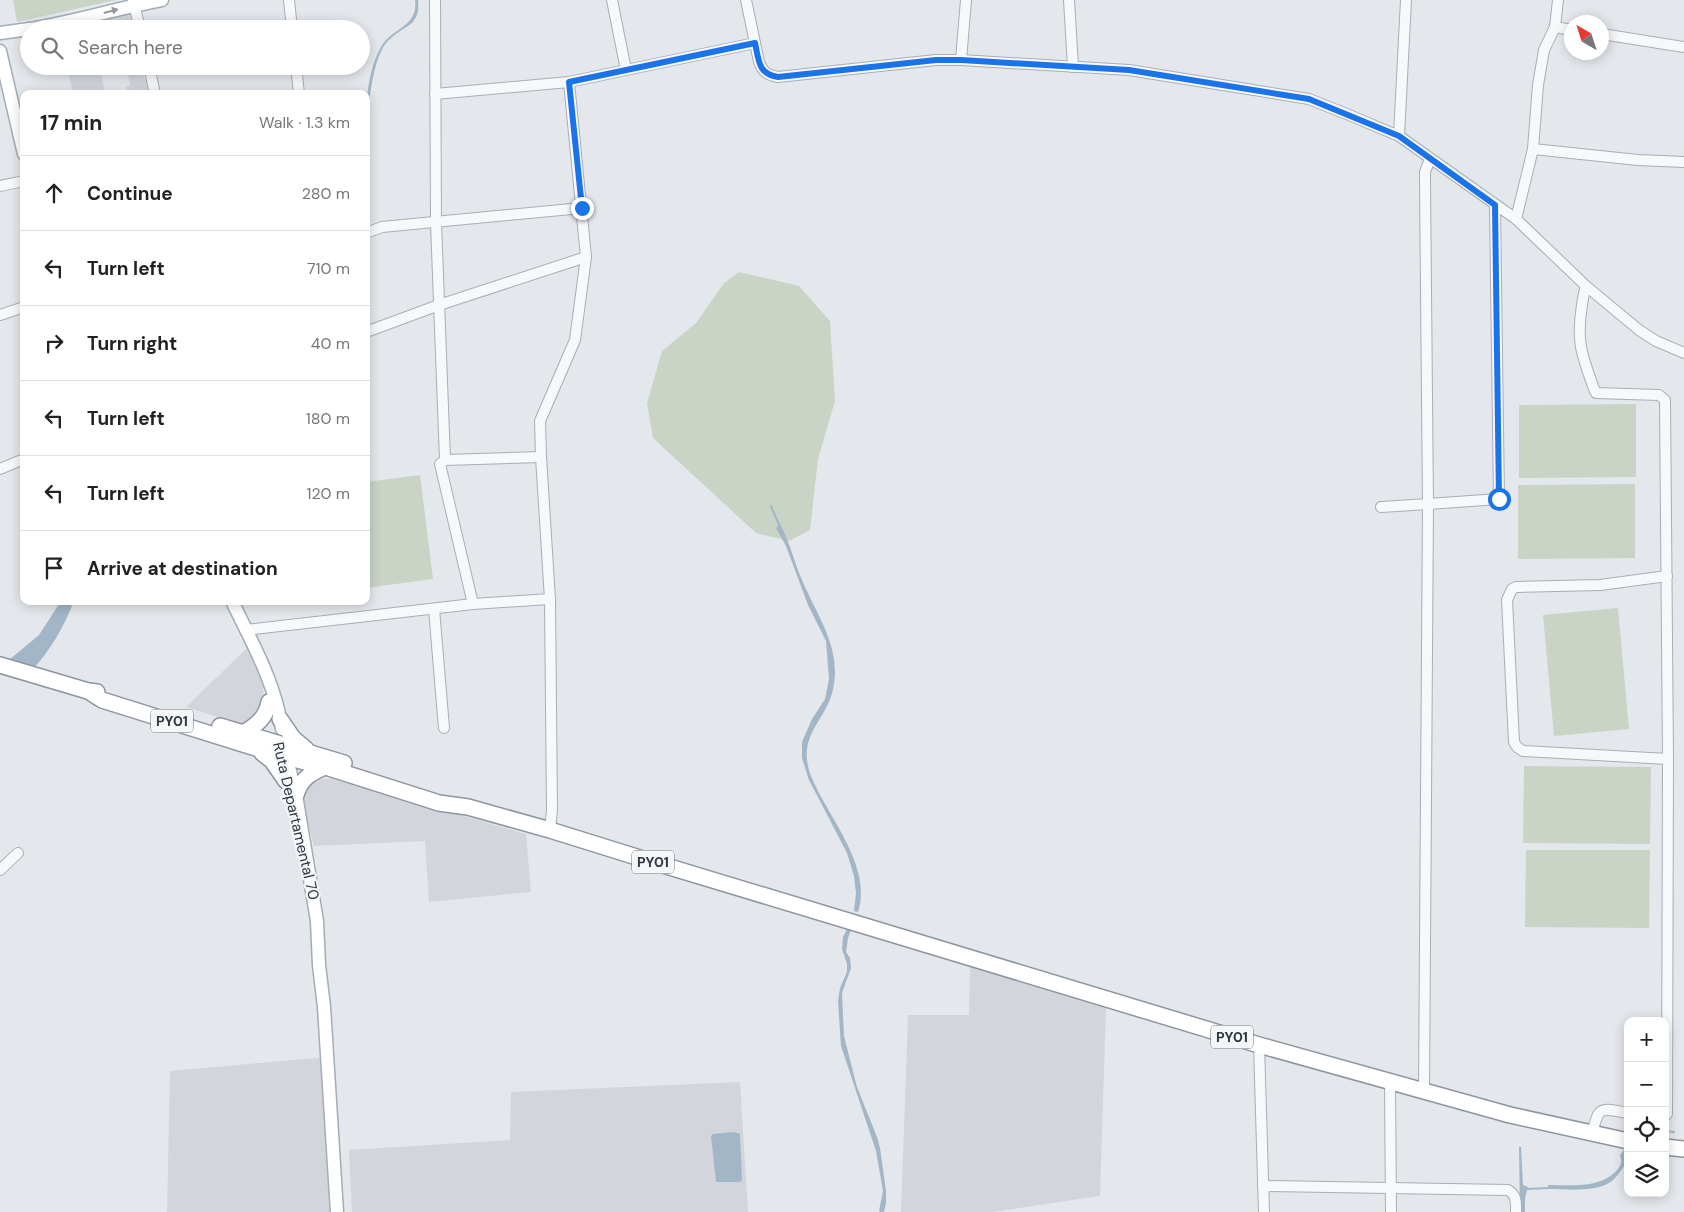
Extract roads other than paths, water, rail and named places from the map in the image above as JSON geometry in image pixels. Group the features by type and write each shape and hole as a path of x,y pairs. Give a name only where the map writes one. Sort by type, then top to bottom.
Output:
{"highway":[{"name":"PY01","path":"0,665 88,691 105,693 245,732 282,750 325,767 439,802 468,807 550,830 1259,1045 1510,1115 1624,1140"},
{"name":"PY01","path":"88,691 102,700 243,743 257,749 312,752 438,794 468,807"},
{"path":"245,732 264,717 269,702"},
{"path":"280,719 293,738 312,752"},
{"path":"257,749 272,761 286,781"},
{"path":"296,795 303,779 312,772 325,767"},
{"path":"1669,1148 1684,1149"}],"main road":[{"path":"75,20 134,2 162,0"},
{"path":"0,33 20,30"},
{"path":"0,51 20,137"},
{"path":"234,605 259,657"},
{"name":"Ruta Departamental 70","path":"259,657 282,750"},
{"name":"Ruta Departamental 70","path":"259,657 265,667 280,719 286,781 301,850 307,857 317,921 337,1212"},
{"path":"282,750 296,795 307,857"}],"street":[{"path":"289,0 291,20"},
{"path":"435,0 436,223 445,460"},
{"path":"612,0 626,70"},
{"path":"746,0 762,71 770,76 778,77 936,60 961,60 1129,70 1309,99 1399,136 1516,219 1586,286 1639,330 1656,341 1684,353"},
{"path":"961,60 966,0"},
{"path":"1069,0 1073,67"},
{"path":"1399,136 1406,0"},
{"path":"1516,219 1533,149 1538,85 1544,50 1555,27 1558,0"},
{"path":"134,2 138,20"},
{"path":"1555,27 1564,29"},
{"path":"1609,35 1684,47"},
{"path":"435,94 569,82 755,43"},
{"path":"151,75 154,90"},
{"path":"297,75 299,90"},
{"path":"550,830 552,801 550,598 540,457 540,421 575,340 586,257 569,82"},
{"path":"1533,149 1638,160 1684,162"},
{"path":"1424,1090 1428,504 1425,172 1430,159"},
{"path":"0,186 20,182"},
{"path":"1381,507 1499,499 1495,205"},
{"path":"370,232 382,227 582,208"},
{"path":"370,331 586,257"},
{"path":"1586,286 1583,292 1579,341 1596,393 1659,395 1664,400 1668,759 1667,1107"},
{"path":"0,315 20,308"},
{"path":"473,604 440,464 445,460 540,457"},
{"path":"0,469 20,461"},
{"path":"1667,576 1600,585 1516,587 1512,588 1507,600 1514,742 1517,747 1523,751 1668,759"},
{"path":"246,630 473,604 550,598"},
{"path":"434,609 444,728"},
{"path":"0,870 18,853"},
{"path":"1259,1045 1264,1212"},
{"path":"1390,1082 1391,1212"},
{"path":"1599,1135 1598,1114 1601,1111 1605,1109 1624,1112"},
{"path":"1263,1186 1508,1190 1516,1198 1516,1212"}],"water":[{"path":"415,0 418,0 417,15 412,23 387,42 382,50 377,61 370,97 369,81 381,47 391,35 409,22 415,9"},
{"path":"780,524 802,580 826,630 834,656 834,684 831,697 810,738 807,749 807,761 818,791 854,859 861,895 858,912 854,911 856,893 854,876 847,853 809,780 802,758 802,742 812,719 825,699 829,679 826,641 808,605 786,546 776,528"},
{"path":"58,605 72,605 57,636 34,668 9,660 39,635"},
{"path":"847,929 851,930 846,952 850,958 851,968 842,993 844,1036 857,1087 880,1148 886,1191 884,1212 879,1211 883,1191 876,1151 841,1046 838,1001 840,988 847,972 847,964 842,949 843,937"},
{"path":"734,1132 740,1134 742,1180 739,1182 716,1182 711,1136 713,1134"},
{"path":"1519,1147 1521,1147 1523,1185 1528,1187 1525,1198 1525,1212 1520,1212"},
{"path":"1624,1150 1624,1167 1612,1181 1605,1185 1581,1190 1548,1189 1548,1185 1576,1185 1603,1180 1618,1169 1621,1162 1620,1155"}],"waterway":[{"path":"771,506 780,527"},
{"path":"1669,1131 1674,1132"},
{"path":"1526,1189 1549,1188"}]}
